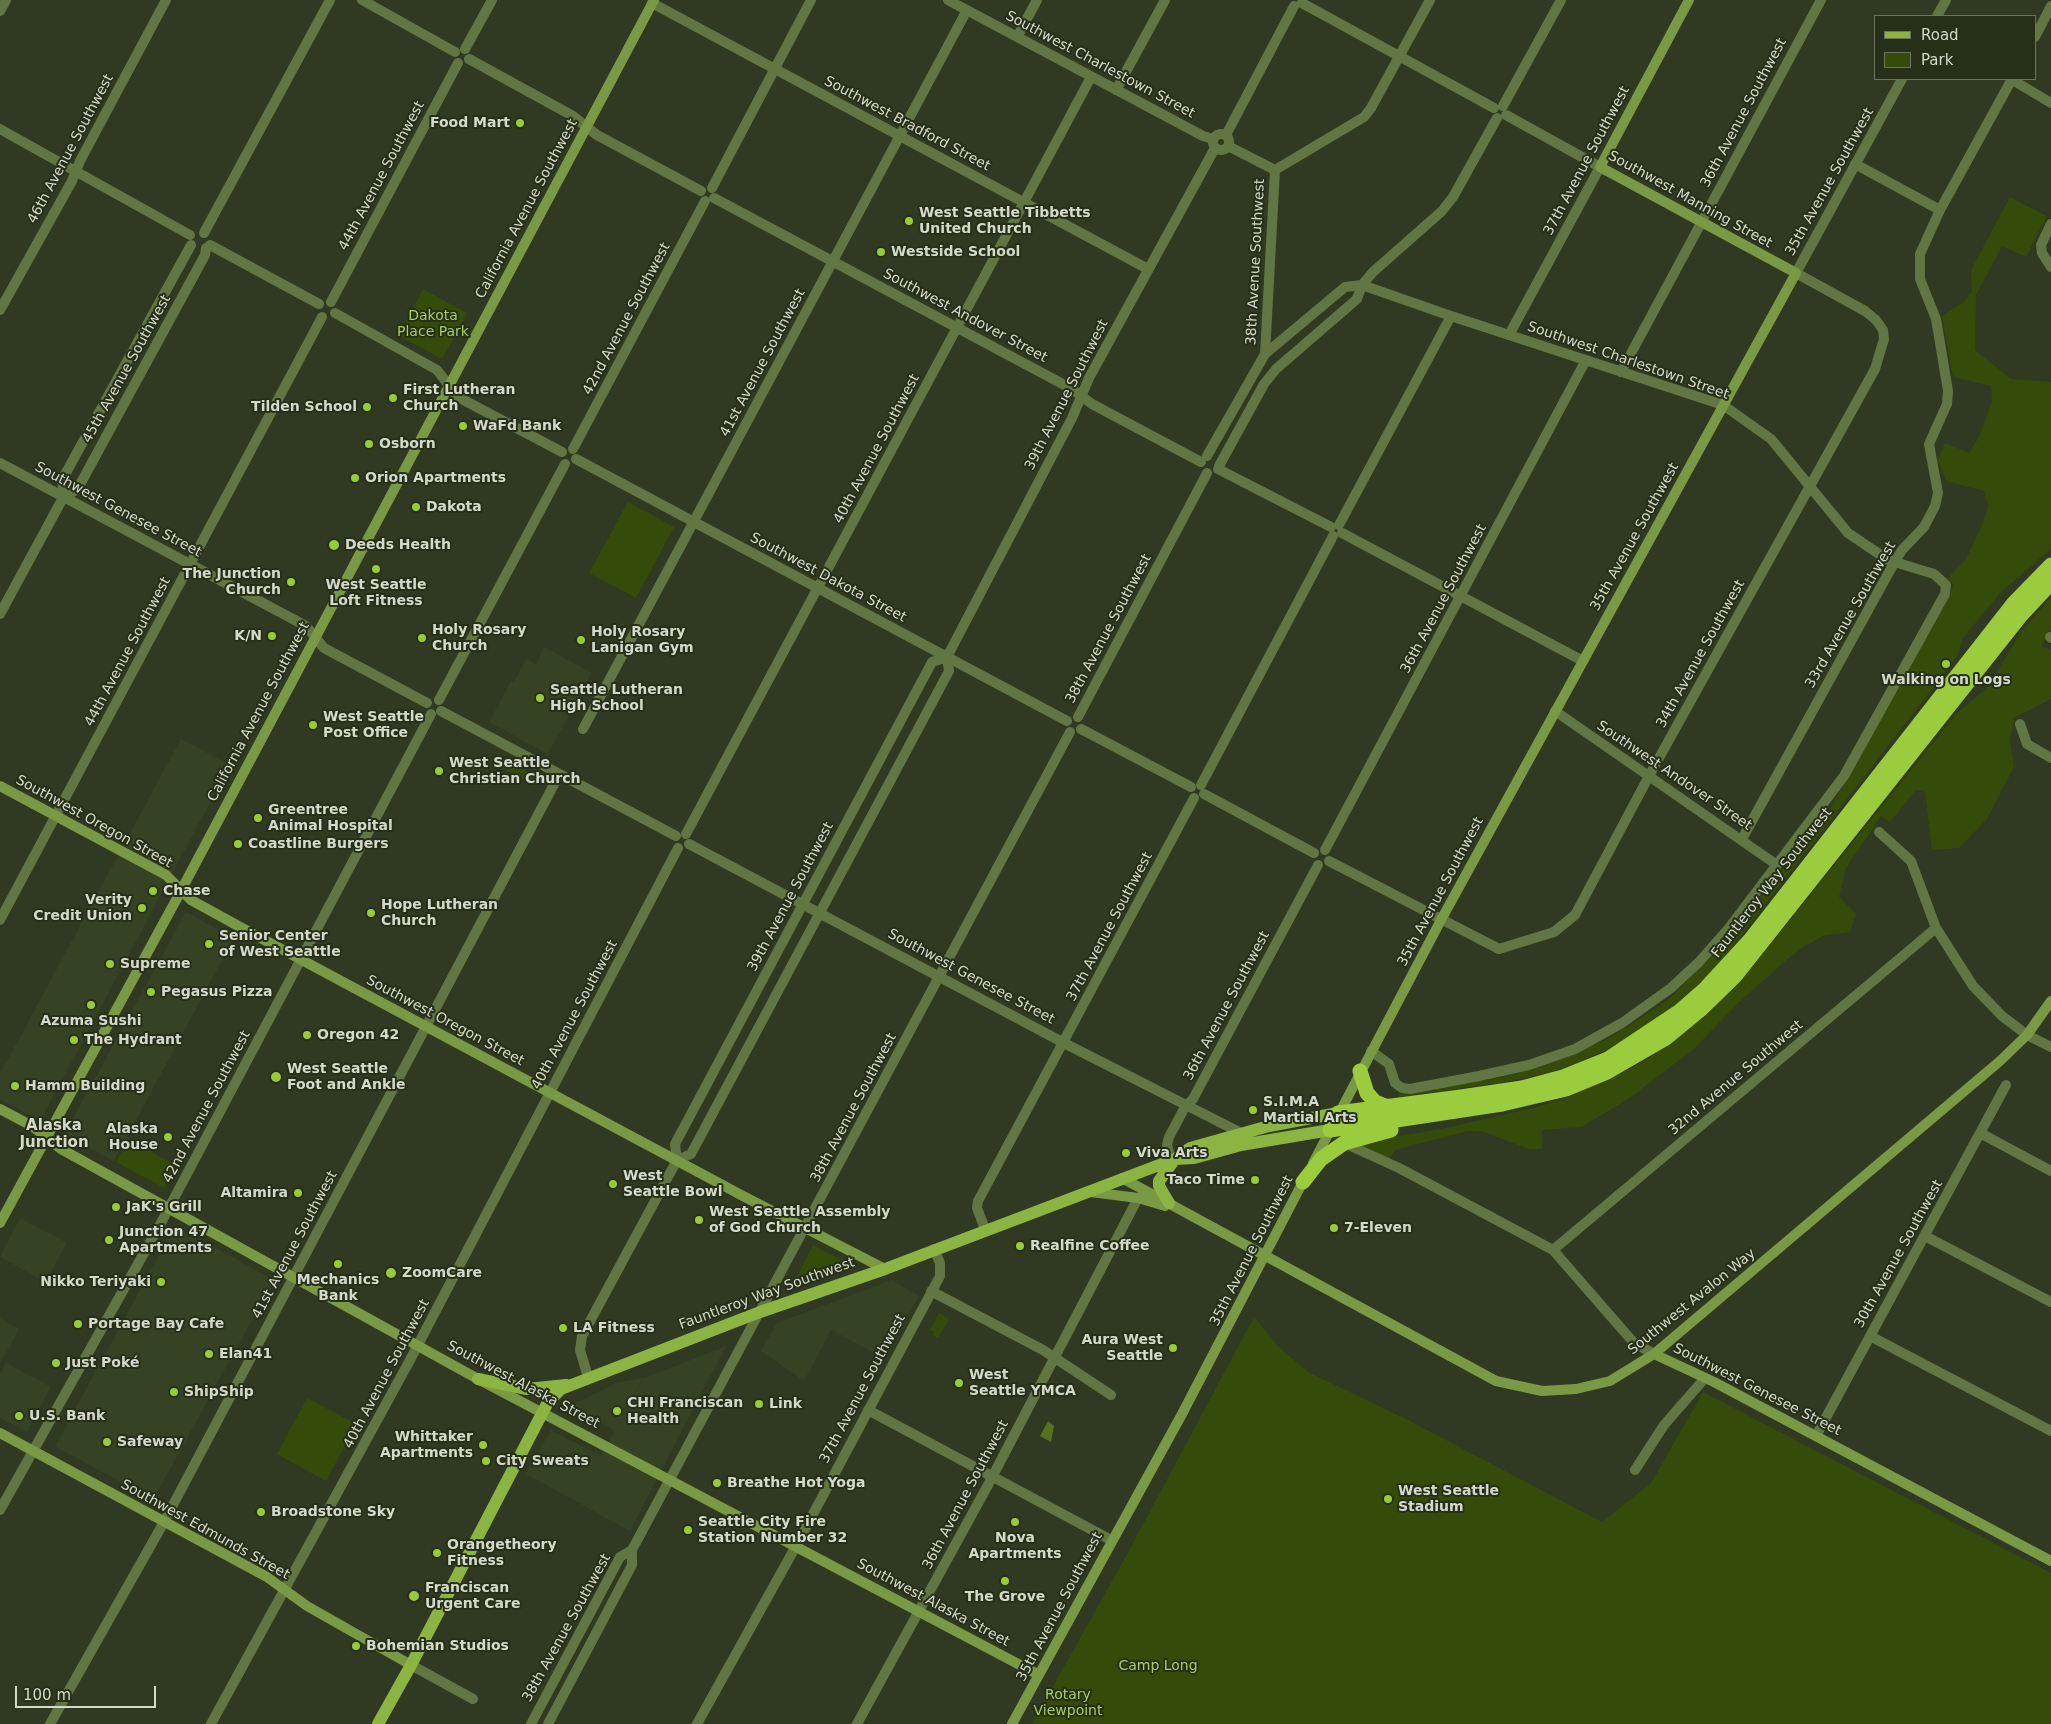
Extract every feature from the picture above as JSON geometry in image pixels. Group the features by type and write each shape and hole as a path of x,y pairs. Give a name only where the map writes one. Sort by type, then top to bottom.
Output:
{"highway":[{"name":"Fauntleroy Way Southwest","path":"1338,1113 1522,1088 1564,1077 1608,1059 1680,1011 1704,990 1750,940 2013,604 2051,565"},
{"name":"Fauntleroy Way Southwest","path":"1330,1130 1502,1104 1585,1082 1666,1038 1700,1010 1735,976 2021,615 2051,582"},
{"path":"1360,1071 1367,1093 1375,1102 1388,1107"},
{"path":"1303,1182 1321,1159 1344,1143 1376,1133 1414,1126 1450,1113"}],"main road":[{"name":"37th Avenue Southwest","path":"1600,167 1689,0"},
{"name":"California Avenue Southwest","path":"0,1223 48,1139 181,892 448,384 653,1"},
{"name":"Southwest Manning Street","path":"1600,167 1796,273"},
{"name":"35th Avenue Southwest","path":"1012,1724 1182,1414 1360,1071 1441,920 1796,273"},
{"name":"Southwest Oregon Street","path":"0,786 166,875 191,900 804,1228 885,1269"},
{"name":"Southwest Avalon Way","path":"1122,1178 1496,1381 1519,1387 1561,1391 1610,1381 1654,1354 1966,1090 2027,1035 2051,1001"},
{"name":"Southwest Alaska Street","path":"0,1109 32,1126 61,1149 478,1378 1038,1675"},
{"name":"Fauntleroy Way Southwest","path":"1173,1160 1190,1148 1240,1133 1338,1113"},
{"name":"Fauntleroy Way Southwest","path":"378,1724 411,1665 543,1412 555,1393 568,1385 588,1377 760,1312 885,1269 985,1229 1173,1160 1194,1158 1241,1145 1330,1130"},
{"path":"1173,1160 1159,1181 1159,1186 1175,1207"},
{"name":"Southwest Avalon Way","path":"1087,1191 1138,1198 1175,1207"},
{"path":"1138,1198 1148,1192"},
{"name":"Southwest Genesee Street","path":"1654,1354 1705,1378 2051,1561"},
{"path":"478,1378 527,1389 568,1385"},
{"name":"Southwest Edmunds Street","path":"0,1433 267,1577 307,1606 411,1665"}],"street":[{"path":"0,11 6,0"},
{"name":"46th Avenue Southwest","path":"0,310 166,0"},
{"path":"204,233 330,0"},
{"path":"362,0 463,53 573,116 587,127 701,191 700,197 710,196"},
{"path":"463,53 492,0"},
{"name":"42nd Avenue Southwest","path":"574,454 812,0"},
{"name":"Southwest Charlestown Street","path":"948,0 1214,143"},
{"path":"1017,37 1037,0"},
{"path":"1116,90 1165,0"},
{"name":"38th Avenue Southwest","path":"1265,354 1275,170 1364,116 1371,108 1430,0"},
{"path":"1362,285 1345,287 1265,354 1204,459 1201,468 1206,473 1212,474 1218,467 1264,384 1276,369 1357,299 1362,285 1442,211 1453,197 1561,0"},
{"name":"36th Avenue Southwest","path":"1621,372 1821,0"},
{"name":"Southwest Bradford Street","path":"653,1 775,69 1148,268"},
{"path":"1936,15 1941,1"},
{"path":"1226,135 1297,2"},
{"name":"Southwest Manning Street","path":"1297,2 1600,167"},
{"path":"2036,35 2051,6"},
{"name":"41st Avenue Southwest","path":"583,729 967,10"},
{"name":"44th Avenue Southwest","path":"331,302 458,63 454,58 463,53"},
{"name":"40th Avenue Southwest","path":"211,1724 418,1344 678,848 684,848 684,838 1091,77"},
{"name":"35th Avenue Southwest","path":"1796,273 1901,80"},
{"path":"1855,164 1940,210 2011,80"},
{"path":"2014,80 2051,103"},
{"path":"0,130 76,171 190,240 200,249 208,247 319,304"},
{"path":"1218,134 1226,135 1229,139 1228,146 1222,150 1214,143 1218,134"},
{"name":"39th Avenue Southwest","path":"588,1377 580,1350 582,1336 678,1160 691,1154 949,672 947,657 1214,143"},
{"path":"1228,146 1275,170"},
{"name":"37th Avenue Southwest","path":"1509,335 1600,167"},
{"name":"Southwest Andover Street","path":"710,196 1072,389 1081,397 1204,459"},
{"name":"33rd Avenue Southwest","path":"1742,839 1894,563 1902,550 1924,527 1935,506 1938,493 1929,444 1947,404 1948,391 1936,319 1920,279 1920,254 1940,210"},
{"path":"2048,264 2041,245 2051,224"},
{"path":"190,240 196,232 204,233 209,239 208,247"},
{"name":"45th Avenue Southwest","path":"0,614 64,496 62,480 190,240"},
{"name":"45th Avenue Southwest","path":"64,496 77,490 208,247"},
{"name":"Southwest Manning Street","path":"1796,273 1865,311 1883,330"},
{"name":"Southwest Charlestown Street","path":"1362,285 1723,405 1771,439 1848,533 1894,563 1934,574 1946,585"},
{"path":"319,304 324,301 331,302 336,309 335,313"},
{"path":"319,304 318,312 322,317 329,318 335,313"},
{"path":"335,313 437,370 458,397 562,452"},
{"name":"37th Avenue Southwest","path":"985,1229 977,1208 978,1201 1451,316"},
{"name":"44th Avenue Southwest","path":"0,920 322,317"},
{"name":"34th Avenue Southwest","path":"1441,920 1499,949 1554,932 1575,915 1649,776 1875,369 1884,339 1883,330"},
{"name":"36th Avenue Southwest","path":"1325,850 1586,360"},
{"path":"566,448 574,454 571,464 565,464 561,459 562,452 566,448"},
{"name":"Southwest Dakota Street","path":"574,454 694,522 1067,721"},
{"path":"1204,459 1215,457 1218,467 1583,661"},
{"name":"Southwest Genesee Street","path":"0,463 306,626 324,648 427,703"},
{"path":"439,700 565,464"},
{"name":"38th Avenue Southwest","path":"1078,718 1206,473"},
{"name":"Fauntleroy Way Southwest","path":"1371,1052 1389,1064 1398,1086 1410,1089 1529,1065 1575,1049 1622,1023 1672,988 1699,962 1729,928 1847,770 1945,594 1946,585"},
{"name":"39th Avenue Southwest","path":"678,1160 675,1144 932,662 947,657"},
{"path":"432,699 439,700 442,706 436,713 426,709 427,703 432,699"},
{"name":"Southwest Andover Street","path":"1555,711 1777,865"},
{"name":"42nd Avenue Southwest","path":"0,1510 169,1208 301,960 436,713"},
{"name":"Southwest Genesee Street","path":"436,713 684,838 803,904 1064,1043 1185,1106 1197,1109 1240,1133"},
{"path":"1072,717 1078,718 1082,722 1081,729 1076,733 1070,732 1067,728 1067,721 1072,717"},
{"path":"2020,724 2027,744 2051,758"},
{"path":"1081,729 1314,853"},
{"name":"38th Avenue Southwest","path":"548,1724 632,1565 632,1550 672,1480 804,1228 1070,732"},
{"name":"41st Avenue Southwest","path":"50,1724 164,1522 558,775"},
{"path":"1879,832 1911,861 1936,928 1973,986 2002,1016 2027,1035 2051,1047"},
{"path":"1319,849 1325,850 1330,856 1329,861 1325,865 1318,865 1313,860 1314,853 1319,849"},
{"path":"1329,861 1441,920"},
{"name":"36th Avenue Southwest","path":"1173,1160 1167,1141 1185,1106 1193,1098 1318,865"},
{"name":"32nd Avenue Southwest","path":"1553,1250 1936,928"},
{"name":"30th Avenue Southwest","path":"1816,1436 2006,1085"},
{"path":"1980,1133 2051,1171"},
{"name":"Southwest Genesee Street","path":"1344,1143 1399,1168 1553,1250 1634,1343 1654,1354"},
{"name":"36th Avenue Southwest","path":"857,1724 920,1612 1138,1198"},
{"path":"1925,1236 2051,1302"},
{"name":"37th Avenue Southwest","path":"697,1724 796,1546 940,1276 940,1268 934,1249"},
{"path":"931,1291 1043,1350 1054,1359 1112,1395"},
{"path":"1870,1336 2051,1431"},
{"path":"1635,1470 1664,1425 1705,1378"},
{"path":"868,1410 1112,1540"},
{"name":"38th Avenue Southwest","path":"531,1724 620,1557 632,1550"},
{"name":"Southwest Edmunds Street","path":"411,1665 473,1699"}],"shaded area":[{"name":"Seattle Lutheran High School","path":"544,647 592,673 548,754 489,722 511,681 514,682 526,659 536,664"},
{"path":"181,739 230,765 40,1121 0,1099 0,1074"},
{"path":"186,912 234,938 114,1161 66,1136 65,1133"},
{"path":"20,1218 67,1243 45,1282 0,1257"},
{"path":"175,1226 274,1280 153,1500 55,1446"},
{"path":"892,1280 919,1296 885,1358 831,1330 804,1381 761,1351 777,1323"},
{"path":"0,1318 19,1329 0,1364"},
{"path":"726,1346 630,1531 526,1474 551,1430 601,1456 643,1379"},
{"path":"6,1363 51,1387 27,1432 0,1418 0,1374"},
{"path":"643,1378 615,1430 569,1406 616,1383"},
{"path":"1048,1421 1054,1426 1051,1442 1040,1436"}],"green space":[{"path":"2010,197 2047,216 2026,257 2002,246 1976,295 1975,350 2011,379 2051,382 2051,549 2001,592 1963,638 1957,657 1733,946 1709,975 1675,1006 1649,1025 1611,1048 1546,1074 1498,1083 1398,1097 1399,1094 1497,1078 1544,1066 1607,1039 1643,1017 1669,999 1726,941 1830,809 1949,597 1953,586 1949,577 1966,559 1983,523 1988,506 1984,491 1946,481 1938,460 1945,443 1969,453 1979,437 1992,402 1991,386 1953,377 1942,316 1964,302 1972,291 1971,270"},
{"name":"Dakota Place Park","path":"423,289 467,313 442,359 399,336"},
{"path":"628,502 674,527 636,598 589,573"},
{"path":"2051,597 2051,629 2041,646 2051,650 2051,699 2014,718 2010,741 2014,767 1987,819 1959,848 1932,850 1925,792 1916,790 1890,822 1881,816 1846,868 1839,897 1856,914 1850,932 1825,935 1798,950 1740,1001 1695,1048 1631,1097 1582,1127 1542,1130 1542,1149 1529,1149 1481,1131 1468,1131 1395,1150 1389,1160 1357,1143 1441,1129 1537,1107 1569,1097 1632,1068 1671,1043 1705,1016 1741,981 1957,713 1987,688 2022,631"},
{"path":"496,755 541,778 537,786 492,763"},
{"path":"128,1140 176,1165 164,1188 116,1162"},
{"path":"813,1245 844,1261 844,1264 795,1280"},
{"path":"939,1313 949,1319 938,1338 932,1335 934,1332 930,1330"},
{"path":"1254,1317 1279,1347 1308,1372 1408,1420 1602,1522 1651,1483 1703,1392 2051,1573 2051,1724 1032,1724 1125,1558"},
{"path":"307,1398 356,1424 326,1481 277,1454"}],"place":[{"name":"Food Mart","path":"520,123"},
{"name":"West Seattle Tibbetts United Church","path":"909,221"},
{"name":"Westside School","path":"881,252"},
{"name":"First Lutheran Church","path":"393,398"},
{"name":"Tilden School","path":"367,407"},
{"name":"WaFd Bank","path":"463,426"},
{"name":"Osborn","path":"369,444"},
{"name":"Orion Apartments","path":"355,478"},
{"name":"Dakota","path":"416,507"},
{"name":"Deeds Health","path":"334,545"},
{"name":"West Seattle Loft Fitness","path":"376,569"},
{"name":"The Junction Church","path":"291,582"},
{"name":"K/N","path":"272,636"},
{"name":"Holy Rosary Church","path":"422,638"},
{"name":"Holy Rosary Lanigan Gym","path":"581,640"},
{"name":"Walking on Logs","path":"1946,664"},
{"name":"Seattle Lutheran High School","path":"540,698"},
{"name":"West Seattle Post Office","path":"313,725"},
{"name":"West Seattle Christian Church","path":"439,771"},
{"name":"Greentree Animal Hospital","path":"258,818"},
{"name":"Coastline Burgers","path":"238,844"},
{"name":"Chase","path":"153,891"},
{"name":"Verity Credit Union","path":"142,908"},
{"name":"Hope Lutheran Church","path":"371,913"},
{"name":"Senior Center of West Seattle","path":"209,944"},
{"name":"Supreme","path":"110,964"},
{"name":"Pegasus Pizza","path":"151,992"},
{"name":"Azuma Sushi","path":"91,1005"},
{"name":"Oregon 42","path":"307,1035"},
{"name":"The Hydrant","path":"74,1040"},
{"name":"West Seattle Foot and Ankle","path":"276,1077"},
{"name":"Hamm Building","path":"15,1086"},
{"name":"S.I.M.A Martial Arts","path":"1253,1110"},
{"name":"Alaska House","path":"168,1137"},
{"name":"Viva Arts","path":"1126,1153"},
{"name":"Taco Time","path":"1255,1180"},
{"name":"West Seattle Bowl","path":"613,1184"},
{"name":"Altamira","path":"298,1193"},
{"name":"JaK's Grill","path":"116,1207"},
{"name":"West Seattle Assembly of God Church","path":"699,1220"},
{"name":"7-Eleven","path":"1334,1228"},
{"name":"Junction 47 Apartments","path":"109,1240"},
{"name":"Realfine Coffee","path":"1020,1246"},
{"name":"Mechanics Bank","path":"338,1264"},
{"name":"ZoomCare","path":"391,1273"},
{"name":"Nikko Teriyaki","path":"161,1282"},
{"name":"Portage Bay Cafe","path":"78,1324"},
{"name":"LA Fitness","path":"563,1328"},
{"name":"Aura West Seattle","path":"1173,1348"},
{"name":"Elan41","path":"209,1354"},
{"name":"Just Poké","path":"56,1363"},
{"name":"West Seattle YMCA","path":"959,1383"},
{"name":"ShipShip","path":"174,1392"},
{"name":"Link","path":"759,1404"},
{"name":"CHI Franciscan Health","path":"617,1411"},
{"name":"U.S. Bank","path":"19,1416"},
{"name":"Safeway","path":"107,1442"},
{"name":"Whittaker Apartments","path":"483,1445"},
{"name":"City Sweats","path":"486,1461"},
{"name":"Breathe Hot Yoga","path":"717,1483"},
{"name":"West Seattle Stadium","path":"1388,1499"},
{"name":"Broadstone Sky","path":"261,1512"},
{"name":"Nova Apartments","path":"1015,1522"},
{"name":"Seattle City Fire Station Number 32","path":"688,1530"},
{"name":"Orangetheory Fitness","path":"437,1553"},
{"name":"The Grove","path":"1005,1581"},
{"name":"Franciscan Urgent Care","path":"414,1596"},
{"name":"Bohemian Studios","path":"356,1646"}],"district":[{"name":"Alaska Junction","path":"54,1134"}],"park label":[{"name":"Camp Long","path":"1158,1666"},
{"name":"Rotary Viewpoint","path":"1068,1704"}]}
